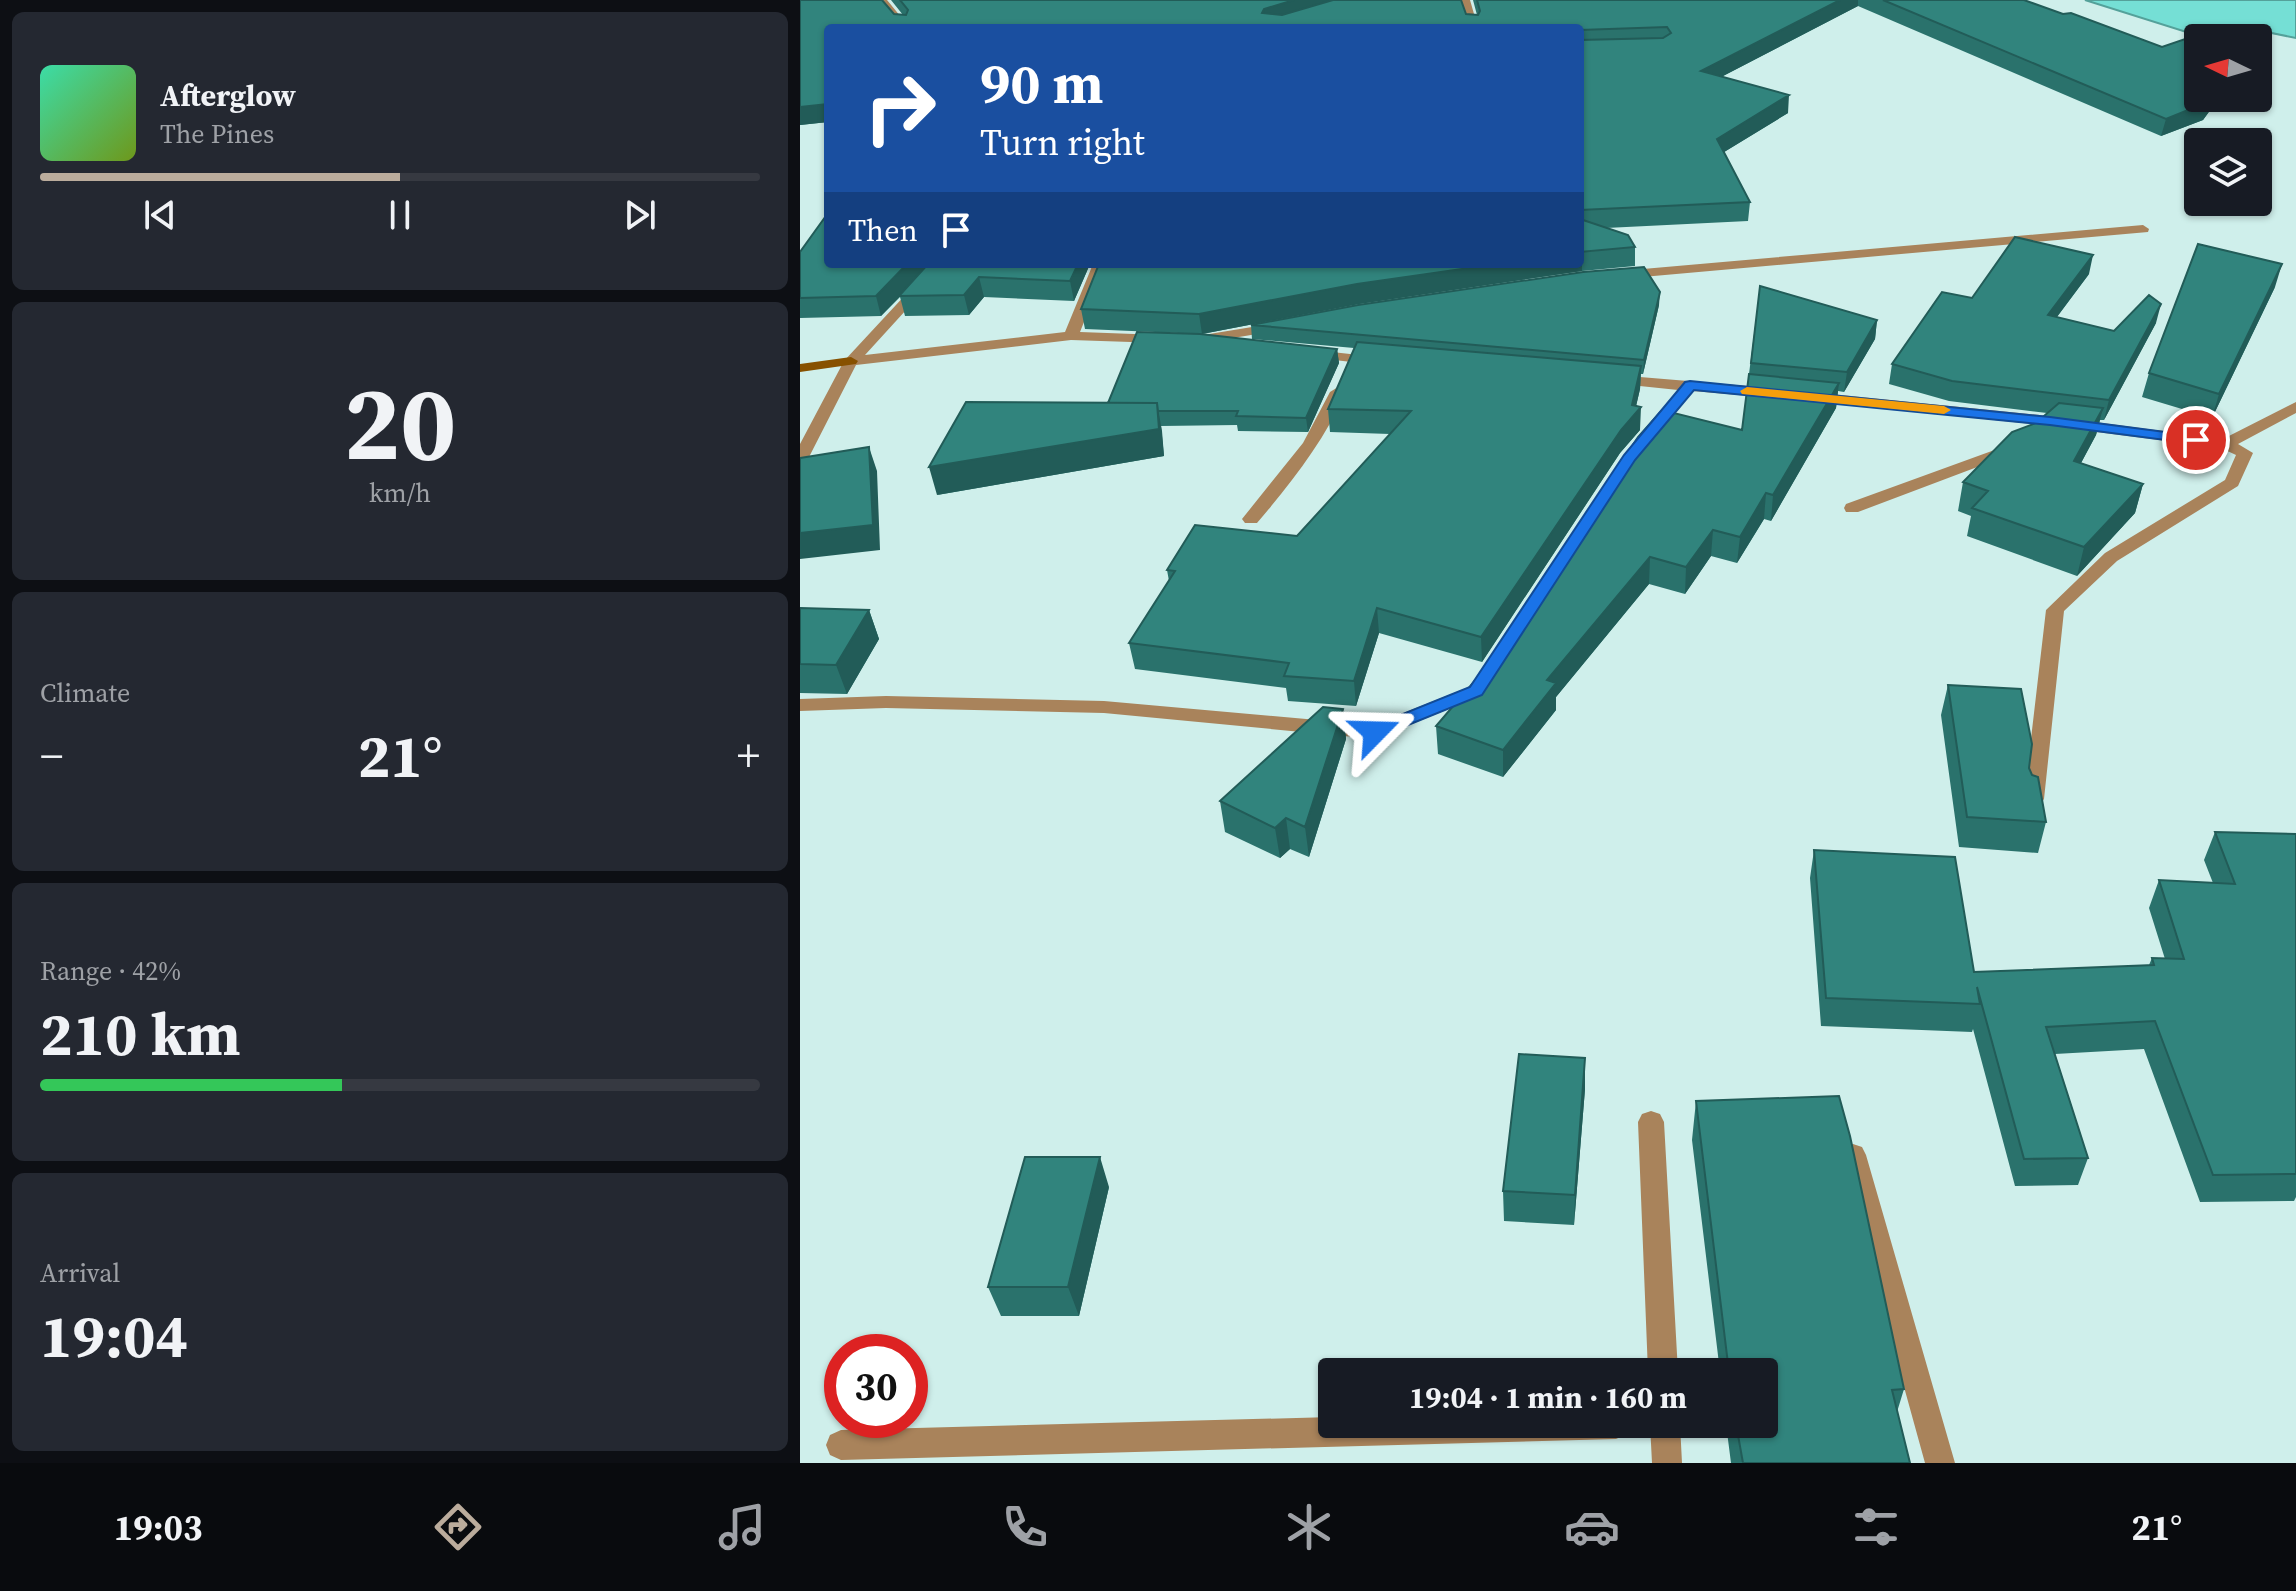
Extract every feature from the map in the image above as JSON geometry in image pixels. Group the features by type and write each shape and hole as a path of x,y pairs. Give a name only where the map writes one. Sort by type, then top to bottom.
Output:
{"street":[{"path":"882,0 902,24"},
{"path":"1465,0 1472,24"},
{"path":"1597,277 2143,229"},
{"path":"800,459 851,361 937,268"},
{"path":"1071,336 1098,268"},
{"path":"1188,340 1296,323"},
{"path":"800,368 1071,336 1188,340 1262,348"},
{"path":"1291,351 1397,362"},
{"path":"1251,519 1299,464 1326,421 1351,358"},
{"path":"1600,379 2050,421 2225,444 2245,453 2232,483 2111,557 2055,610 2034,799"},
{"path":"1639,446 1690,385"},
{"path":"2225,444 2296,407"},
{"path":"1852,508 2026,441 2050,421"},
{"path":"800,705 886,702 1104,707 1375,732 1476,691 1493,665"},
{"path":"1651,1122 1662,1358"},
{"path":"1846,1130 1940,1463"},
{"path":"841,1445 1318,1432"},
{"path":"1666,1438 1667,1463"}],"water":[{"path":"2085,0 2296,0 2296,38 2272,33 2272,24 2184,24 2184,31"}],"building":[{"path":"800,0 882,0 894,14 906,15 908,10 900,0 1294,0 1264,9 1262,13 1282,15 1333,0 1461,0 1466,14 1478,15 1477,0 1840,0 1701,71 1789,95 1717,139 1750,202 1584,210 1584,40 1663,38 1671,33 1667,27 1584,30 1584,24 824,24 824,104 800,107"},
{"path":"1883,0 2024,0 2063,14 2071,13 2162,47 2184,39 2184,112 2166,119"},
{"path":"824,219 824,268 903,268 876,296 800,298 800,252"},
{"path":"1584,220 1628,235 1635,247 1584,252"},
{"path":"2015,237 2093,255 2048,315 2114,331 2149,295 2161,304 2109,400 1952,381 1892,364 1942,292 1972,298"},
{"path":"2198,244 2282,264 2219,394 2149,373"},
{"path":"1644,267 1660,292 1644,360 1251,325 1358,305 1583,272"},
{"path":"924,268 1076,268 1070,281 979,277 964,295 899,296"},
{"path":"1097,268 1469,268 1357,284 1199,314 1081,309"},
{"path":"1760,286 1877,320 1847,372 1751,363"},
{"path":"1137,332 1200,334 1337,349 1306,418 1236,416 1238,411 1158,411 1157,403 1108,403"},
{"path":"1357,342 1641,366 1632,405 1641,407 1621,430 1481,637 1377,608 1354,681 1284,676 1289,663 1129,643 1175,571 1167,570 1195,525 1297,536 1411,411 1328,409"},
{"path":"1749,374 1839,383 1773,495 1766,493 1740,537 1713,530 1686,567 1650,557 1547,680 1556,683 1503,750 1436,726 1503,648 1500,647 1638,437 1662,410 1742,430"},
{"path":"966,402 1157,403 1159,429 929,467"},
{"path":"2059,403 2103,408 2074,461 2143,484 2084,547 1972,508 1988,491 1963,482 2012,432 2036,423"},
{"path":"869,447 873,525 800,533 800,458"},
{"path":"800,608 869,610 836,665 800,664"},
{"path":"1948,685 2021,689 2032,744 2029,768 2032,775 2038,777 2046,822 1967,817"},
{"path":"1323,707 1343,709 1305,827 1286,818 1275,828 1220,801"},
{"path":"2215,832 2296,834 2296,1174 2213,1175 2155,1021 2046,1027 2088,1158 2024,1159 1977,987 1980,1004 1826,998 1814,850 1955,857 1974,972 2154,965 2152,958 2184,959 2159,880 2235,884"},
{"path":"1519,1054 1585,1058 1575,1195 1503,1191"},
{"path":"1839,1096 1904,1389 1892,1390 1910,1463 1743,1463 1739,1438 1778,1438 1778,1358 1727,1358 1696,1101"},
{"path":"1025,1157 1100,1157 1068,1287 988,1287"}],"slow traffic":[{"path":"1747,391 1944,410"}],"route":[{"path":"1375,732 1476,691 1629,458 1690,385 2050,421 2196,440"}]}
